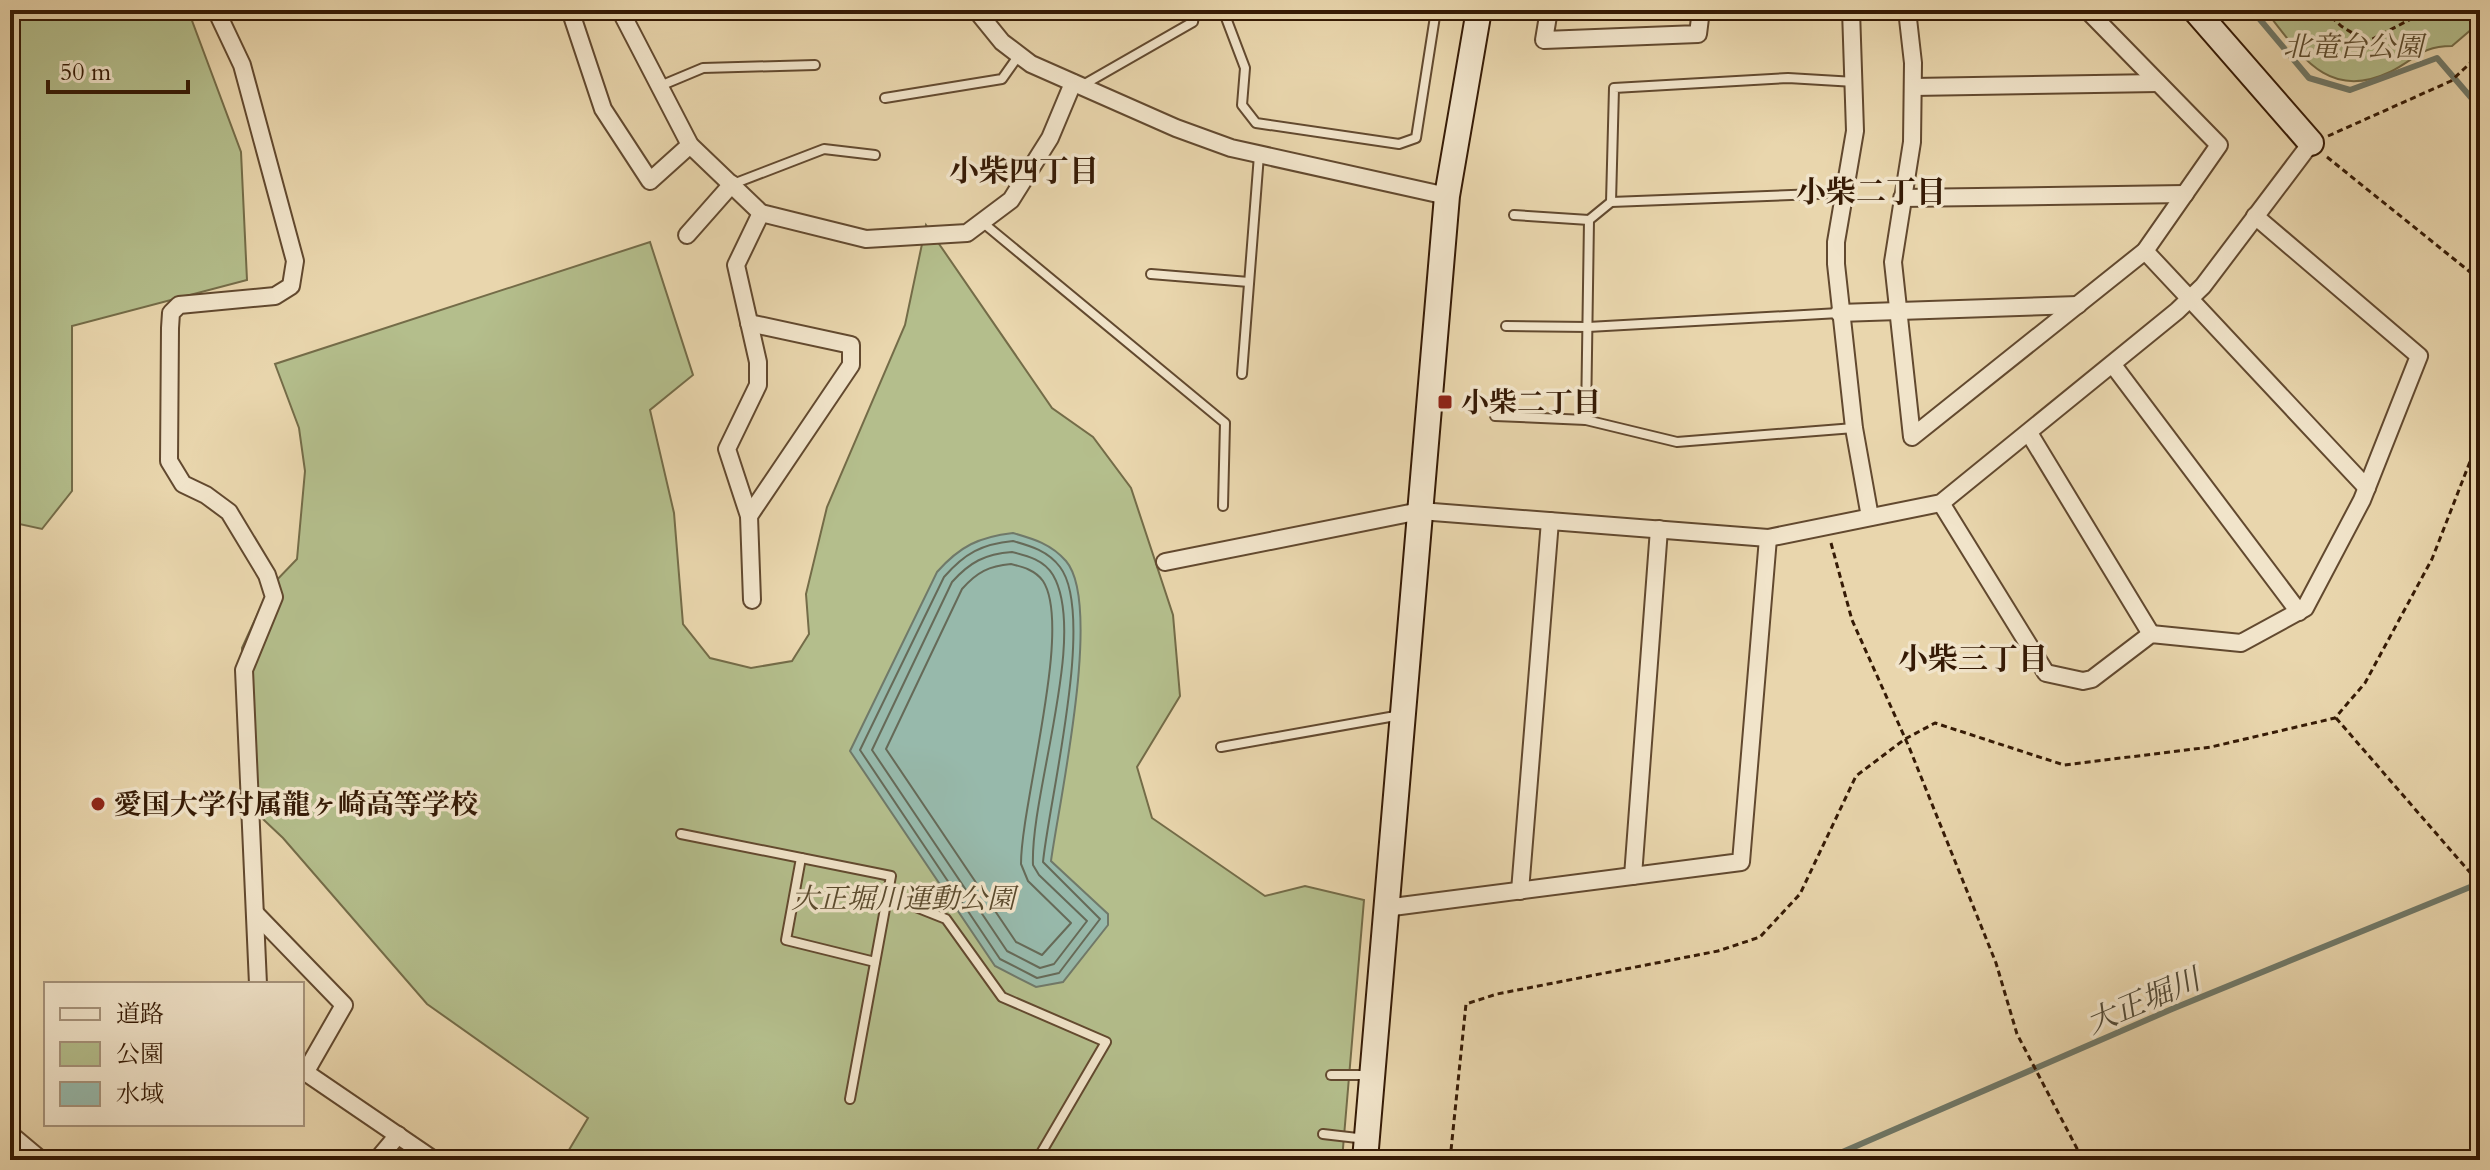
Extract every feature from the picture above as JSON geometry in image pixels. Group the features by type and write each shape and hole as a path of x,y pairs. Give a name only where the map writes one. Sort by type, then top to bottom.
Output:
{"street":[{"path":"216,10 242,65 295,261 291,286 275,296 179,305 171,313 170,328 169,461 183,484 217,501 229,512 267,575 274,597 244,670 258,982"},
{"path":"570,10 603,109 650,181 690,145"},
{"path":"620,10 690,145 761,213 866,239 967,233 982,222 1011,200 1050,138 1077,84"},
{"path":"976,10 1002,42 1019,55 1176,128 1259,154 1447,196"},
{"path":"1366,1150 1447,196 1479,10"},
{"path":"1549,10 1544,40 1698,34 1701,10"},
{"path":"1851,10 1856,82 1855,131 1836,242 1839,313 1854,428 1870,517"},
{"path":"1907,10 1913,87 1912,142 1893,262 1912,437 2145,251 2219,145 2087,10"},
{"path":"1165,562 1420,511 1768,538 1825,524 1941,503 2190,299 2311,143 2195,10"},
{"path":"1913,87 2158,83"},
{"path":"687,235 732,184"},
{"path":"1902,198 2185,194"},
{"path":"752,600 749,516 727,449 758,385 758,362 736,265 761,213"},
{"path":"1941,503 2046,673 2083,681 2092,679 2151,634 2241,643 2305,608 2367,488 2419,356 2255,216"},
{"path":"2145,251 2367,488"},
{"path":"1839,313 1896,308 2078,305"},
{"path":"749,323 851,345 851,365 749,516"},
{"path":"2113,365 2299,612"},
{"path":"2029,433 2151,634"},
{"path":"1520,891 1550,521"},
{"path":"1633,876 1659,529"},
{"path":"1385,908 1741,862 1768,538"},
{"path":"255,913 344,1005 304,1072 434,1160"},
{"path":"10,1134 41,1160"},
{"path":"377,1160 398,1135"}],"lane":[{"path":"853,11 860,10"},
{"path":"1077,84 1193,22 1195,10"},
{"path":"1223,10 1245,68 1242,105 1256,123 1399,144 1416,138 1436,10"},
{"path":"885,98 1002,79 1019,55"},
{"path":"659,87 703,68 815,65"},
{"path":"1611,202 1614,88 1788,78 1856,82"},
{"path":"732,184 824,149 875,155"},
{"path":"1242,374 1259,154"},
{"path":"1514,215 1589,220 1611,202 1844,193"},
{"path":"1586,420 1589,220"},
{"path":"982,222 1225,423 1223,506"},
{"path":"1151,274 1249,282"},
{"path":"1506,326 1588,327 1839,313"},
{"path":"1495,416 1586,420 1677,442 1854,428"},
{"path":"1221,747 1402,715"},
{"path":"681,834 891,876 850,1099"},
{"path":"801,858 786,940 875,962"},
{"path":"888,896 946,919 1002,997 1106,1042 1037,1160"},
{"path":"1331,1075 1372,1075"},
{"path":"1323,1134 1366,1150"}],"path":[{"path":"2324,10 2367,42 2428,10"},
{"path":"2331,17 2340,10"},
{"path":"2480,54 2451,81 2311,143 2480,280"},
{"path":"1450,1160 1466,1004 1497,994 1718,951 1760,937 1800,894 1856,776 1903,737 1935,723 2064,765 2211,747 2335,718 2365,683 2432,559 2480,436"},
{"path":"1825,524 1852,620 1996,963 2017,1034 2083,1160"},
{"path":"2335,718 2480,884"}],"green space":[{"path":"10,10 188,10 241,152 247,280 72,326 72,491 42,529 10,522"},
{"name":"北竜台公園","path":"2265,10 2480,10 2480,22 2452,46 2433,48 2390,72 2368,80 2349,81 2317,69 2303,57"},
{"name":"大正堀川運動公園","path":"926,225 1052,408 1093,437 1131,488 1173,615 1180,696 1137,767 1152,818 1265,896 1305,886 1364,900 1342,1160 563,1160 588,1118 427,1004 283,838 245,802 242,648 270,587 297,559 305,471 299,428 275,364 650,242 693,375 650,410 674,513 683,624 710,658 751,668 792,661 809,634 806,594 827,507 905,325"}],"water":[{"path":"1013,533 1054,550 1066,561 1076,584 1080,659 1051,861 1108,914 1108,925 1063,982 1036,987 995,966 850,751 937,572 971,544"}],"waterway":[{"path":"2252,10 2309,78 2350,90 2437,58 2480,108"},
{"name":"大正堀川","path":"1824,1160 2172,1009 2480,883"}],"place":[{"name":"小柴二丁目","path":"1445,402"},
{"name":"愛国大学付属龍ヶ崎高等学校","path":"98,804"}],"district":[{"name":"小柴四丁目","path":"1024,171"},
{"name":"小柴二丁目","path":"1871,192"},
{"name":"小柴三丁目","path":"1973,659"}]}
